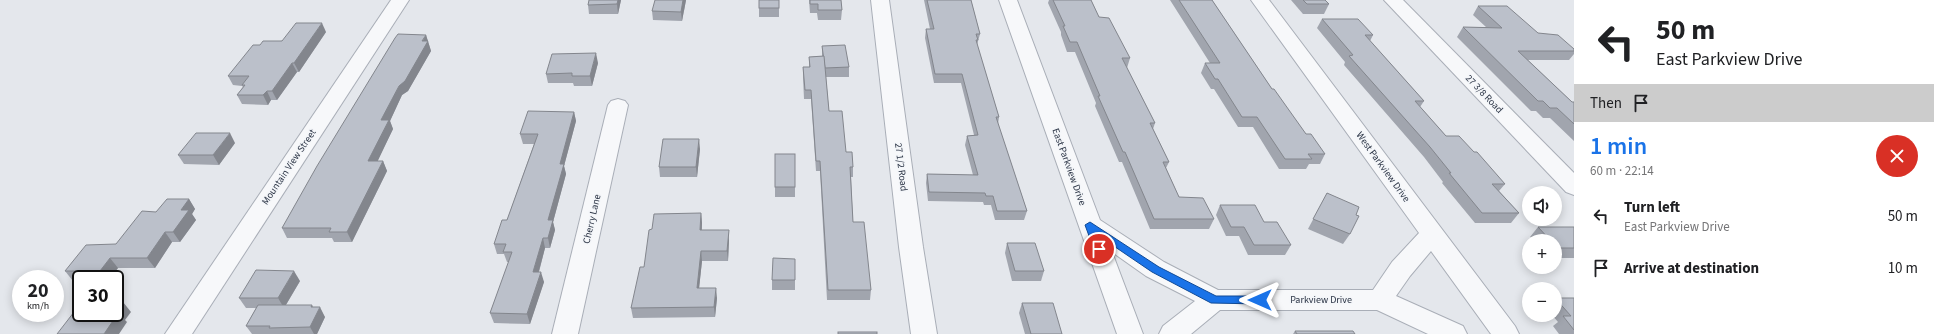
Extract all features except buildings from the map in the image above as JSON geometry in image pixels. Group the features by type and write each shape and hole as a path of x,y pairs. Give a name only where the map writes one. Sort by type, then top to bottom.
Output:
{"street":[{"name":"Mountain View Street","path":"178,334 400,0"},
{"name":"27 1/2 Road","path":"880,0 911,247 924,334"},
{"name":"East Parkview Drive","path":"1008,0 1130,334"},
{"name":"West Parkview Drive","path":"1260,0 1506,334"},
{"name":"27 3/8 Road","path":"1393,0 1574,188"},
{"name":"Cherry Lane","path":"565,334 618,105"},
{"name":"Parkview Drive","path":"1090,225 1156,269 1215,300 1380,300 1454,334"},
{"path":"1380,300 1401,269 1432,234"},
{"path":"1172,334 1215,300"}],"route":[{"path":"1099,249 1090,225 1156,269 1215,300 1260,300"}]}
